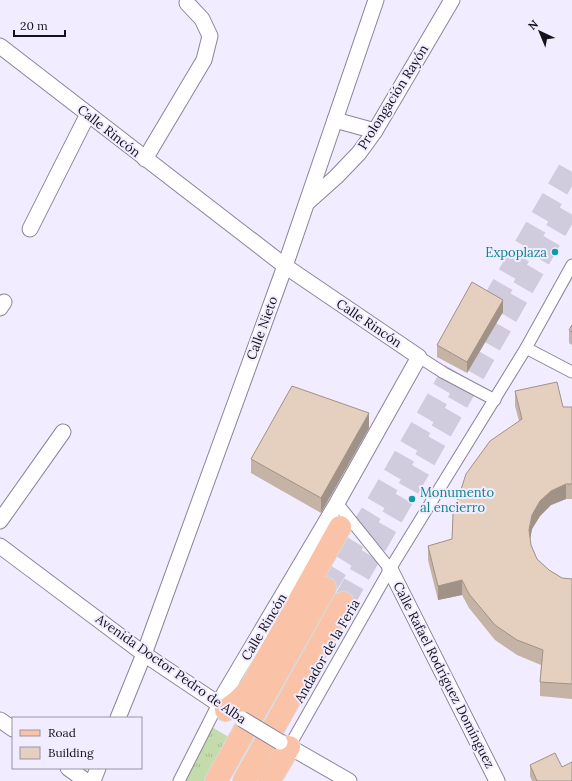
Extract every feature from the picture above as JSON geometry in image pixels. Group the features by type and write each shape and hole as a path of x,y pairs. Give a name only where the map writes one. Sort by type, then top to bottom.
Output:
{"main road":[{"path":"229,711 250,689 340,527"},
{"path":"216,781 325,588"},
{"path":"244,781 343,603"},
{"path":"269,781 285,744"}],"street":[{"name":"Calle Nieto","path":"118,717 144,654 285,266 376,0"},
{"name":"Prolongación Rayón","path":"307,203 359,153 375,131 452,0"},
{"path":"145,158 204,60 210,36 202,19 187,3"},
{"name":"Calle Rincón","path":"0,46 285,266 420,357 337,503 229,711"},
{"path":"30,229 88,114"},
{"path":"335,120 375,131"},
{"name":"Andador de la Feria","path":"285,744 390,569 495,400 572,265"},
{"path":"526,348 572,372"},
{"path":"420,357 444,373 495,400"},
{"path":"0,521 63,432"},
{"path":"337,503 390,569"},
{"name":"Avenida Doctor Pedro de Alba","path":"0,546 144,654 229,711 349,781"},
{"name":"Calle Rafael Rodríguez Domínguez","path":"390,569 497,781"},
{"path":"179,781 229,711"},
{"path":"0,720 12,728"},
{"path":"69,769 86,781"},
{"path":"93,781 98,769"}],"green space":[{"path":"203,722 234,740 209,781 173,781"}],"building":[{"path":"472,282 503,300 467,362 437,345"},
{"path":"572,325 572,332 569,330"},
{"path":"557,382 563,407 572,407 572,484 566,484 551,491 540,501 532,515 529,530 531,545 537,559 549,570 562,578 572,579 572,684 540,682 543,650 517,640 495,625 469,594 462,580 438,586 428,546 452,539 453,514 466,474 490,441 522,419 515,391"},
{"path":"292,386 369,413 321,498 251,459"},
{"path":"555,753 562,767 572,762 572,781 537,781 530,765"}],"tunnel":[{"path":"325,588 377,504 572,164"},
{"path":"343,603 572,202"}],"place":[{"name":"Expoplaza","path":"555,252"},
{"name":"Monumento al encierro","path":"412,499"}]}
